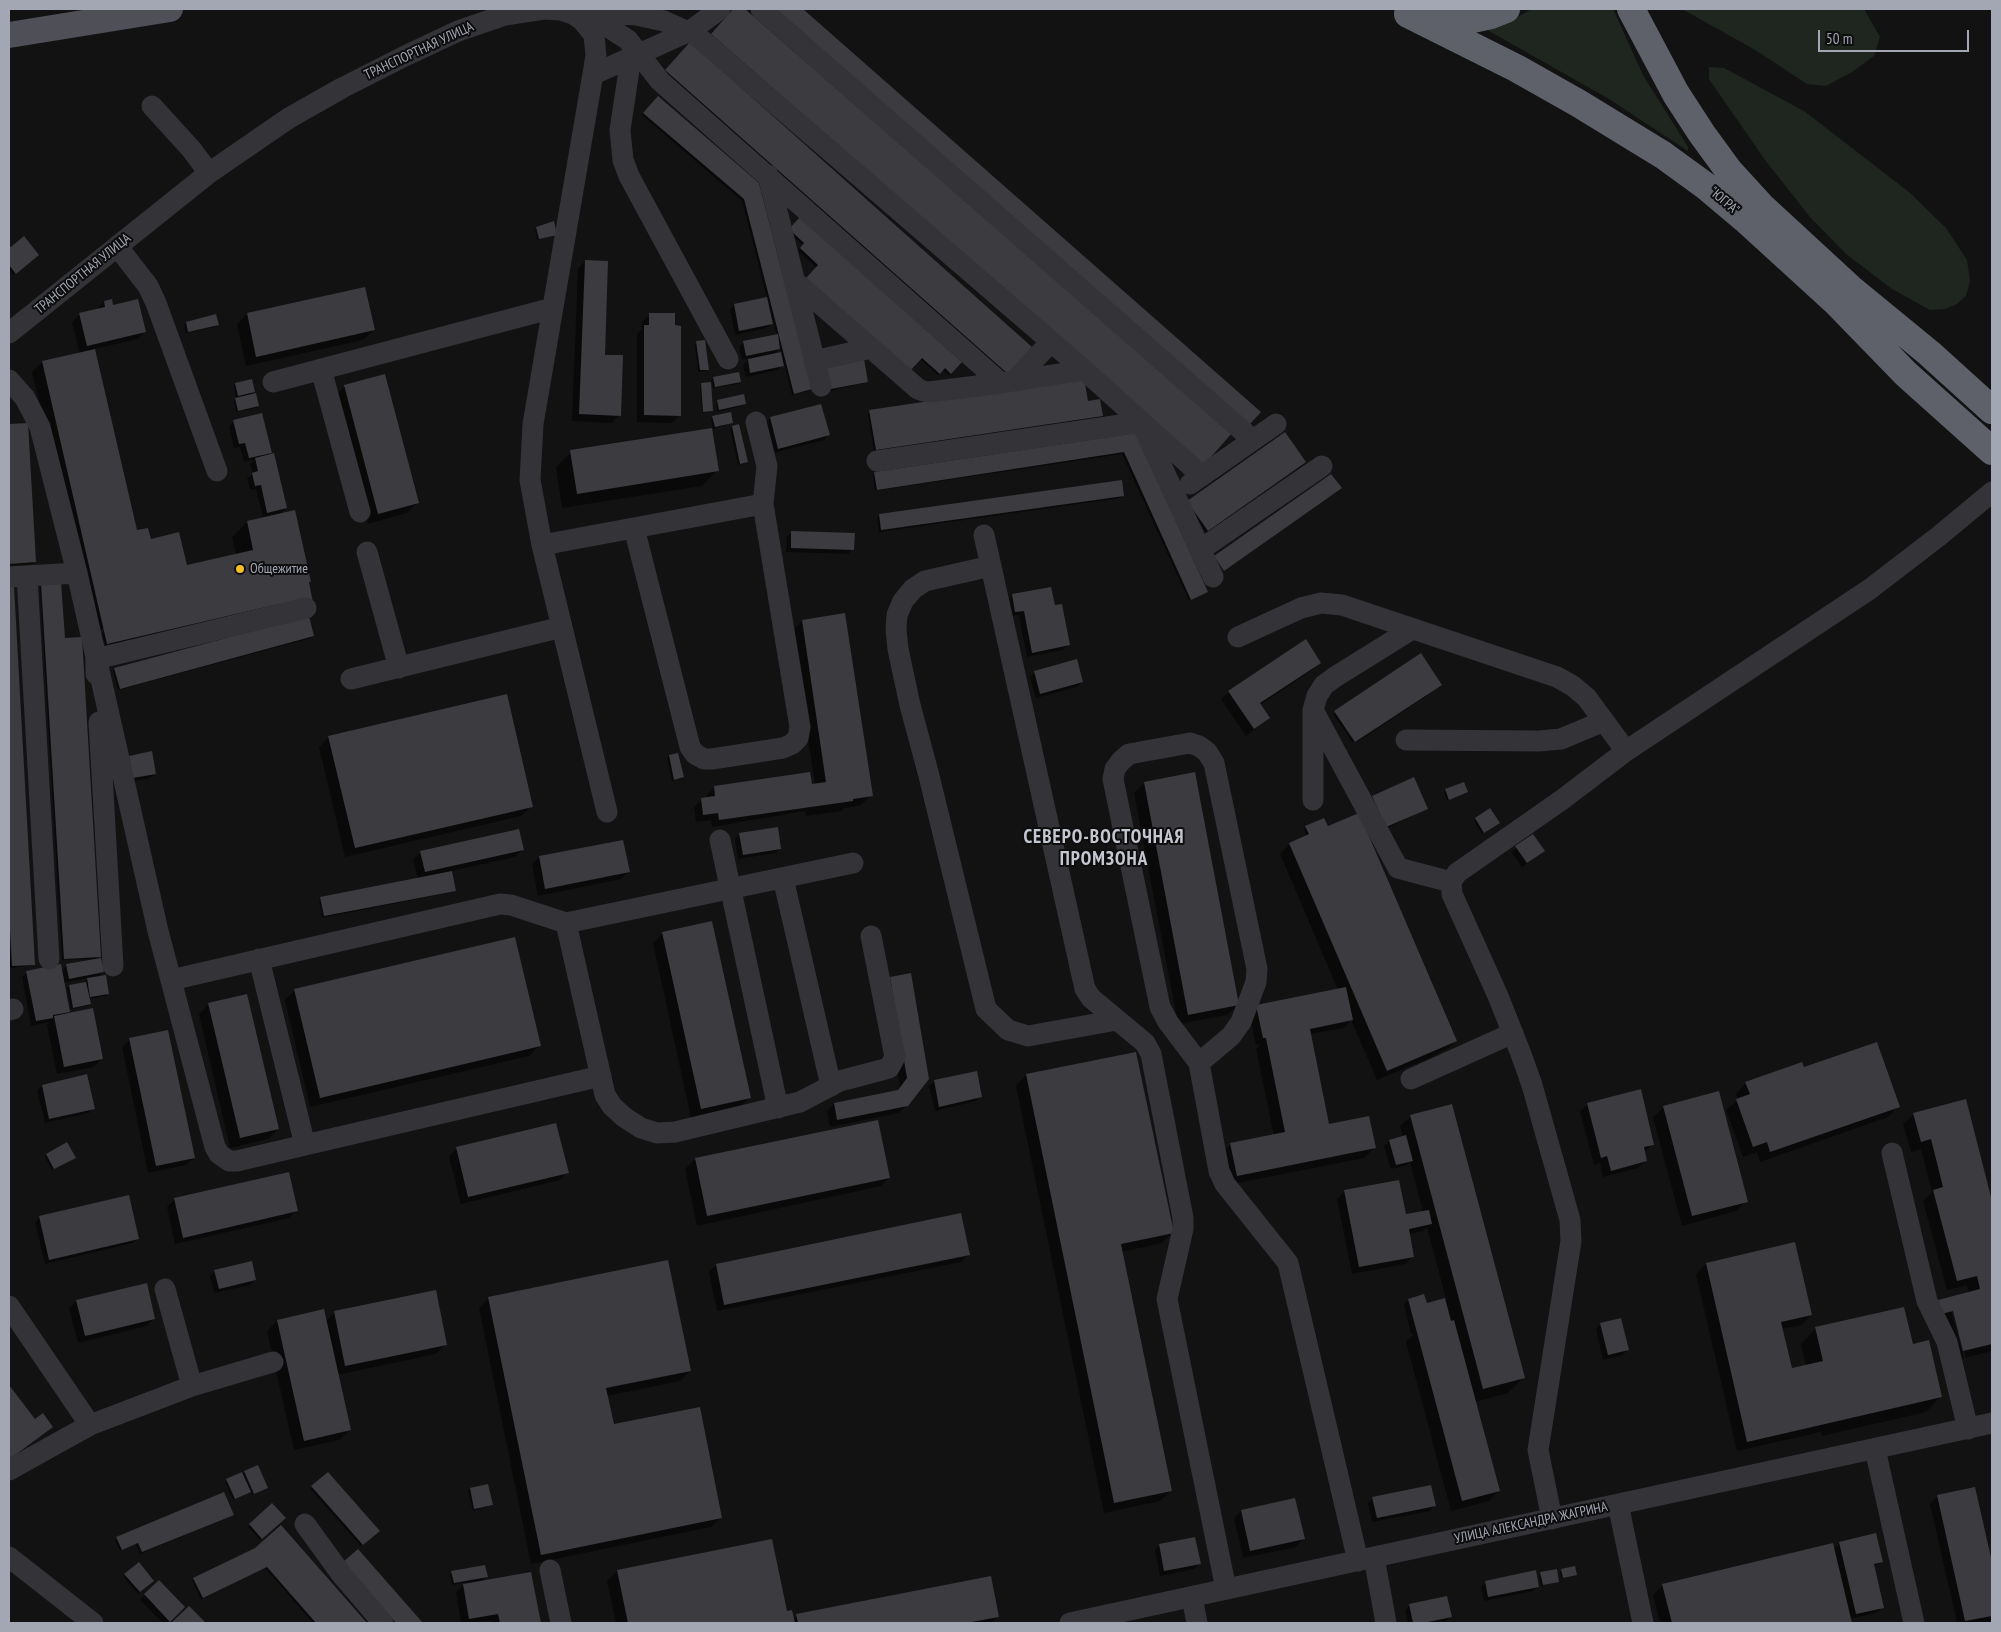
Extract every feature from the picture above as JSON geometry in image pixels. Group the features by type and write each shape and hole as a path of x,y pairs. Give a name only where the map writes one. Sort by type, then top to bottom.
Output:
{"highway":[{"name":"\"ЮГРА\"","path":"1400,11 1430,20 1461,21 1483,18 1506,9"},
{"name":"\"ЮГРА\"","path":"1631,9 1676,94 1702,134 1729,171 1760,206 1851,289 1930,352 1992,410"},
{"name":"\"ЮГРА\"","path":"1400,11 1516,68 1578,103 1663,155 1707,187 1745,218 1837,303 1906,374 1992,451"}],"main road":[{"path":"9,35 170,9"}],"street":[{"path":"594,74 690,32 720,9"},
{"path":"761,9 1253,440"},
{"name":"ТРАНСПОРТНАЯ УЛИЦА","path":"9,333 209,174 289,118 405,56 458,31 505,15 544,10 636,15 656,19 690,32 706,42 1084,370 1202,476"},
{"path":"567,12 605,25 618,32 634,46 636,55 620,130 623,160 629,176 728,359"},
{"path":"567,12 582,20 594,35 596,56 533,424 530,450 530,480 542,545 607,812"},
{"path":"636,55 660,80 768,175 1008,382"},
{"path":"152,106 192,150 209,174"},
{"path":"768,175 820,386"},
{"path":"117,246 148,286 156,303 217,471"},
{"path":"794,281 918,389 923,391 929,392 1008,382 1084,370"},
{"path":"273,382 553,308"},
{"path":"1008,382 1051,342"},
{"path":"814,361 871,348"},
{"path":"321,369 360,512"},
{"path":"9,380 25,398 40,427 77,573 158,931 214,1147 219,1154 229,1161 237,1161 601,1076"},
{"path":"1110,394 1115,426"},
{"path":"634,528 690,747 695,754 704,759 783,748 792,744 798,738 800,727 762,504 767,466 756,422"},
{"path":"877,460 1141,422 1213,577"},
{"path":"1175,494 1276,424"},
{"path":"1200,550 1322,466"},
{"path":"1552,1519 1538,1461 1538,1450 1571,1242 1571,1229 1532,1085 1498,996 1452,894 1451,882 1457,873 1626,751 1870,588 1939,536 1992,492"},
{"path":"542,545 762,504"},
{"path":"984,535 1084,990 1145,1043 1151,1054 1183,1218 1183,1228 1167,1299 1226,1589"},
{"path":"367,552 399,668"},
{"path":"991,566 925,581 903,601 898,614 896,629 898,649 910,705 986,1009 1008,1030 1028,1036 1117,1020"},
{"path":"49,959 18,576 77,573"},
{"path":"1238,637 1301,608 1321,602 1342,605 1557,677 1573,686 1587,698 1626,751"},
{"path":"96,659 306,608"},
{"path":"351,679 562,628"},
{"path":"1314,800 1313,710 1317,696 1324,686 1335,677 1412,629"},
{"path":"96,659 113,966"},
{"path":"1313,710 1398,868 1451,882"},
{"path":"1406,740 1540,741 1561,739 1604,721"},
{"path":"1199,1063 1231,1036 1241,1022 1256,982 1257,969 1214,763 1207,752 1199,746 1190,744 1129,754 1120,761 1115,769 1113,779 1160,1007 1168,1022 1199,1063 1219,1171 1225,1184 1288,1263 1366,1559 1386,1623"},
{"path":"720,840 778,1108"},
{"path":"171,980 500,904 510,904 566,923 853,863"},
{"path":"783,878 831,1086"},
{"path":"566,923 605,1095 612,1106 624,1118 641,1128 657,1132 675,1132 800,1102 850,1077 889,1068 895,1057 871,936"},
{"path":"259,960 305,1145"},
{"path":"1411,1079 1513,1033"},
{"path":"1892,1153 1927,1301 1947,1342 1968,1429"},
{"path":"165,1289 192,1386"},
{"path":"9,1306 90,1425"},
{"path":"9,1470 90,1425 192,1386 272,1362"},
{"name":"УЛИЦА АЛЕКСАНДРА ЖАГРИНА","path":"1070,1623 1992,1423"},
{"path":"1875,1449 1914,1623"},
{"path":"1618,1504 1643,1623"},
{"path":"305,1524 342,1574 383,1623"},
{"path":"9,1557 93,1623"},
{"path":"550,1570 561,1623"},
{"path":"1192,1597 1197,1623"}],"shaded area":[{"path":"1532,9 1613,9 1643,75 1688,147 1688,151 1609,99 1489,31 1487,28 1512,20"},
{"path":"1682,9 1864,9 1880,37 1874,56 1852,72 1826,86 1807,84 1757,51"},
{"path":"1709,67 1724,68 1804,111 1909,192 1946,228 1967,260 1970,281 1966,296 1957,304 1945,309 1930,310 1892,289 1846,254 1810,217 1765,160 1709,79"}],"building":[{"path":"733,9 745,9 1232,433 1204,465 711,34"},
{"path":"775,9 803,9 1261,412 1249,425"},
{"path":"690,42 1032,347 1008,374 665,70"},
{"path":"658,96 759,183 812,389 794,394 744,199 643,113"},
{"path":"800,217 962,362 951,374 945,368 940,374 922,358 910,371 806,278 818,265 800,248 804,243 789,229"},
{"path":"554,221 557,235 539,239 536,227"},
{"path":"24,236 39,255 16,274 9,265 9,245 11,247"},
{"path":"585,260 608,261 605,355 623,355 621,416 579,414"},
{"path":"365,287 375,330 256,357 247,313"},
{"path":"767,297 773,324 739,331 734,304"},
{"path":"112,299 113,305 138,299 146,332 87,346 79,313 105,307 104,301"},
{"path":"649,313 675,313 675,325 681,326 681,416 644,415 644,325 649,325"},
{"path":"216,314 219,325 188,332 186,322"},
{"path":"778,334 780,349 746,356 743,341"},
{"path":"705,340 709,370 700,370 696,341"},
{"path":"95,349 137,530 148,528 151,539 179,532 187,565 253,550 247,521 295,510 311,582 309,582 313,603 279,604 107,644 42,361"},
{"path":"781,352 784,366 750,373 748,359"},
{"path":"864,359 868,382 831,389 826,367"},
{"path":"739,372 741,382 715,387 713,377"},
{"path":"385,374 419,503 378,514 344,385"},
{"path":"1084,378 1088,401 1100,399 1103,416 876,450 869,410"},
{"path":"252,379 255,392 238,396 235,383"},
{"path":"711,382 713,411 703,412 701,383"},
{"path":"256,393 259,406 238,411 235,398"},
{"path":"744,394 746,404 719,410 717,400"},
{"path":"821,404 830,435 778,449 770,417"},
{"path":"731,412 733,423 715,427 712,416"},
{"path":"262,413 272,453 249,458 245,443 239,444 233,420"},
{"path":"28,423 36,562 9,564 9,424"},
{"path":"739,424 748,462 740,464 732,426"},
{"path":"712,428 719,471 577,494 570,450"},
{"path":"1285,432 1306,462 1208,531 1187,501"},
{"path":"1136,433 1208,592 1191,600 1124,452 877,490 874,472"},
{"path":"274,453 287,508 267,513 261,485 255,486 252,473 258,471 255,458"},
{"path":"1331,474 1342,488 1224,571 1214,556"},
{"path":"1122,480 1124,496 881,530 879,514"},
{"path":"791,531 855,533 854,550 791,548"},
{"path":"61,582 65,638 82,637 101,957 64,959 41,583"},
{"path":"9,586 14,586 35,965 12,966 9,913"},
{"path":"1051,587 1055,605 1062,604 1070,645 1032,653 1024,611 1015,612 1012,594"},
{"path":"845,613 873,796 853,799 853,801 719,820 718,813 703,815 701,798 715,796 714,786 810,772 812,784 826,782 802,620"},
{"path":"309,616 314,636 120,689 114,668"},
{"path":"1306,639 1321,663 1260,703 1270,718 1254,729 1228,691"},
{"path":"1421,653 1442,685 1355,742 1334,711"},
{"path":"1077,659 1083,682 1040,694 1034,671"},
{"path":"507,694 533,807 355,848 328,736"},
{"path":"152,751 156,774 133,778 129,756"},
{"path":"678,753 684,777 674,780 669,755"},
{"path":"1195,772 1239,1005 1188,1015 1144,782"},
{"path":"1414,777 1428,809 1386,827 1372,796"},
{"path":"1464,782 1468,792 1449,800 1445,789"},
{"path":"1490,808 1500,823 1484,833 1475,818"},
{"path":"1359,813 1457,1041 1387,1071 1289,843 1309,834 1305,826 1324,818 1328,826"},
{"path":"778,827 781,849 743,855 739,833"},
{"path":"519,829 524,850 425,872 420,851"},
{"path":"1533,834 1545,851 1527,863 1515,846"},
{"path":"623,840 630,872 545,889 539,856"},
{"path":"452,871 456,891 324,916 320,897"},
{"path":"712,921 751,1098 701,1109 662,932"},
{"path":"515,937 541,1046 320,1098 294,989"},
{"path":"101,958 104,972 69,979 66,964"},
{"path":"61,964 70,1012 36,1021 26,971"},
{"path":"911,973 929,1079 908,1106 837,1120 834,1103 898,1090 907,1078 890,977"},
{"path":"106,975 109,994 90,997 87,978"},
{"path":"86,982 91,1004 73,1008 69,985"},
{"path":"1346,987 1353,1020 1310,1029 1329,1124 1369,1116 1376,1148 1237,1176 1230,1143 1285,1132 1266,1038 1263,1038 1256,1005"},
{"path":"247,994 279,1129 240,1138 208,1003"},
{"path":"93,1008 103,1059 64,1067 54,1016"},
{"path":"168,1030 195,1158 156,1166 129,1038"},
{"path":"1877,1042 1900,1107 1770,1152 1767,1142 1753,1147 1736,1099 1750,1094 1745,1082 1802,1062 1804,1067"},
{"path":"1136,1052 1174,1233 1121,1244 1172,1491 1114,1503 1026,1074"},
{"path":"977,1071 982,1097 939,1107 934,1080"},
{"path":"87,1074 95,1109 49,1119 42,1085"},
{"path":"1641,1089 1654,1145 1644,1147 1647,1161 1611,1171 1607,1156 1601,1158 1587,1103"},
{"path":"1719,1091 1748,1202 1692,1216 1663,1106"},
{"path":"1966,1099 1992,1201 1992,1344 1963,1351 1953,1311 1941,1314 1938,1300 1980,1289 1977,1276 1957,1281 1933,1190 1943,1187 1931,1139 1921,1142 1913,1113"},
{"path":"1452,1104 1525,1378 1483,1389 1410,1115"},
{"path":"878,1120 890,1178 707,1216 695,1158"},
{"path":"556,1123 569,1173 468,1197 456,1147"},
{"path":"1406,1135 1413,1161 1396,1165 1389,1140"},
{"path":"67,1142 76,1158 54,1169 46,1154"},
{"path":"289,1172 298,1211 183,1238 174,1198"},
{"path":"1399,1180 1406,1214 1429,1210 1432,1224 1409,1229 1414,1257 1359,1267 1344,1190"},
{"path":"129,1195 139,1239 49,1260 39,1216"},
{"path":"961,1213 970,1255 724,1305 716,1264"},
{"path":"1795,1242 1812,1315 1781,1322 1792,1368 1823,1361 1815,1327 1904,1307 1913,1344 1929,1340 1942,1397 1747,1442 1706,1263"},
{"path":"668,1260 691,1371 606,1388 614,1424 700,1407 722,1518 541,1555 488,1297"},
{"path":"252,1261 256,1280 219,1289 214,1270"},
{"path":"147,1283 155,1319 85,1336 76,1300"},
{"path":"436,1290 447,1345 345,1366 334,1311"},
{"path":"1424,1294 1427,1303 1445,1298 1451,1321 1454,1320 1500,1491 1462,1501 1408,1299"},
{"path":"324,1309 351,1430 304,1441 277,1320"},
{"path":"1621,1318 1629,1350 1608,1355 1600,1323"},
{"path":"9,1385 35,1419 43,1413 53,1427 11,1458 9,1455"},
{"path":"258,1465 268,1488 254,1494 244,1471"},
{"path":"242,1472 251,1492 235,1499 226,1479"},
{"path":"328,1472 380,1531 363,1545 311,1486"},
{"path":"488,1484 493,1505 474,1509 470,1488"},
{"path":"1431,1485 1436,1506 1377,1518 1372,1497"},
{"path":"1975,1487 1992,1562 1992,1616 1965,1621 1937,1495"},
{"path":"224,1492 234,1515 142,1552 138,1543 122,1550 116,1537"},
{"path":"1295,1498 1305,1539 1250,1551 1241,1510"},
{"path":"272,1503 286,1518 262,1539 249,1524"},
{"path":"281,1525 367,1623 316,1623 267,1567 203,1598 193,1578 255,1548"},
{"path":"1876,1533 1883,1562 1874,1564 1884,1608 1856,1614 1839,1542"},
{"path":"1195,1537 1201,1564 1164,1571 1159,1544"},
{"path":"772,1539 787,1611 792,1610 795,1623 628,1623 617,1570"},
{"path":"1833,1543 1852,1623 1672,1623 1662,1584"},
{"path":"358,1549 423,1623 396,1623 343,1562"},
{"path":"139,1562 154,1581 140,1592 124,1574"},
{"path":"485,1565 488,1577 454,1583 451,1571"},
{"path":"1575,1566 1577,1575 1563,1578 1561,1569"},
{"path":"1557,1569 1559,1582 1543,1585 1540,1572"},
{"path":"1536,1570 1539,1587 1488,1597 1485,1581"},
{"path":"531,1572 541,1623 500,1623 498,1614 469,1619 463,1584"},
{"path":"991,1576 999,1617 966,1623 798,1623 796,1614"},
{"path":"159,1580 185,1607 170,1622 144,1594"},
{"path":"1447,1596 1452,1617 1423,1623 1413,1623 1409,1604"},
{"path":"189,1606 206,1623 171,1623"}],"place":[{"name":"Общежитие","path":"240,569"}],"district":[{"name":"СЕВЕРО-ВОСТОЧНАЯ ПРОМЗОНА","path":"1104,849"}]}
